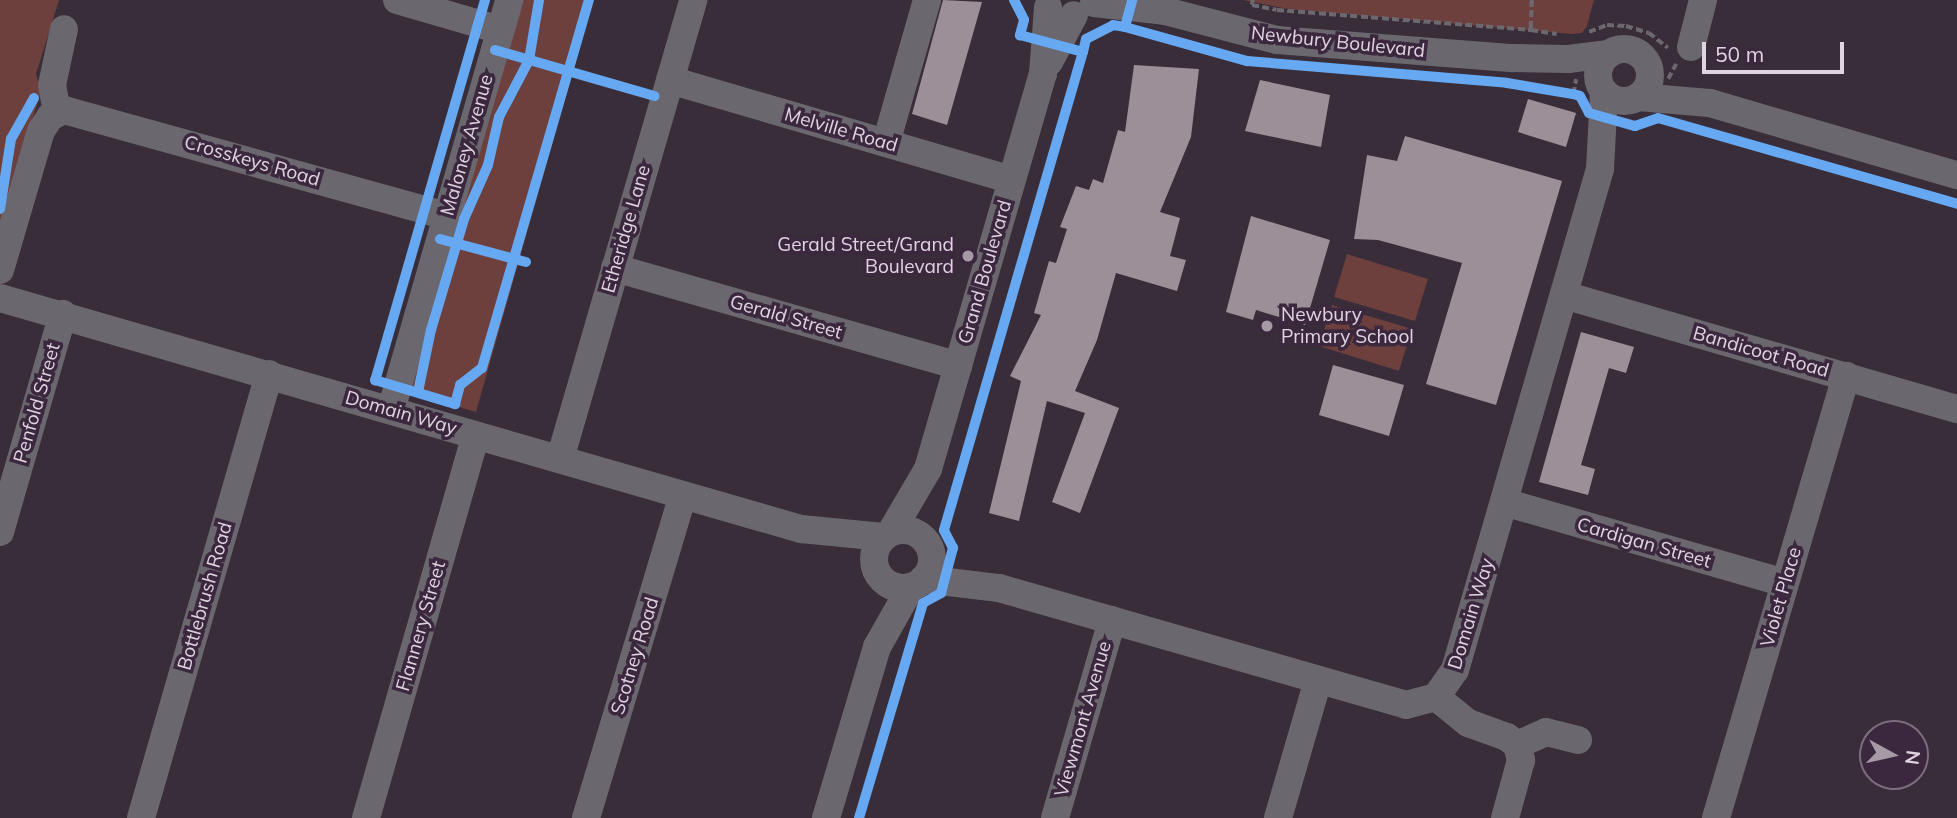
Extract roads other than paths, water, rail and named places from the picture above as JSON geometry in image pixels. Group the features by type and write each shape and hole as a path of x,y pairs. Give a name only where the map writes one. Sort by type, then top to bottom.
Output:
{"street":[{"path":"397,0 500,30"},
{"name":"Maloney Avenue","path":"391,410 509,0"},
{"name":"Etheridge Lane","path":"560,459 693,0"},
{"path":"886,143 927,0"},
{"name":"Domain Way","path":"1600,169 1662,73 1703,0"},
{"name":"Newbury Boulevard","path":"1071,5 1156,5 1277,40 1568,60 1630,50 1662,73 1618,100 1604,99 1513,58"},
{"name":"Grand Boulevard","path":"827,818 877,647 923,565 928,469 1043,74 1071,5"},
{"path":"0,270 41,131 57,111 52,86 64,29"},
{"name":"Domain Way","path":"1436,697 1455,670 1600,169 1604,99 1600,67 1609,54"},
{"path":"1662,73 1710,103 1957,175"},
{"name":"Melville Road","path":"670,80 1012,180"},
{"name":"Crosskeys Road","path":"57,111 79,112 447,216"},
{"name":"Gerald Street","path":"615,268 958,366"},
{"name":"Bandicoot Road","path":"1564,295 1957,409"},
{"name":"Domain Way","path":"0,298 802,529 887,535"},
{"name":"Penfold Street","path":"0,531 63,314"},
{"name":"Bottlebrush Road","path":"141,818 269,374"},
{"name":"Violet Place","path":"1716,818 1846,376"},
{"name":"Flannery Street","path":"366,818 476,435"},
{"name":"Grand Boulevard","path":"887,535 928,469"},
{"name":"Scotney Road","path":"586,818 683,495"},
{"name":"Cardigan Street","path":"1504,502 1785,583"},
{"name":"Domain Way","path":"802,529 878,573"},
{"path":"923,565 895,587 878,573 874,551 887,535 905,530 923,565 999,589 1406,705 1436,697 1468,723 1507,737 1517,745 1521,761 1505,818"},
{"name":"Grand Boulevard","path":"877,647 878,573"},
{"name":"Viewmont Avenue","path":"1055,818 1112,620"},
{"path":"1278,818 1318,680"},
{"path":"1517,745 1546,732 1578,740"}],"place":[{"name":"Gerald Street/Grand Boulevard","path":"968,256"},
{"name":"Newbury Primary School","path":"1267,326"}]}
